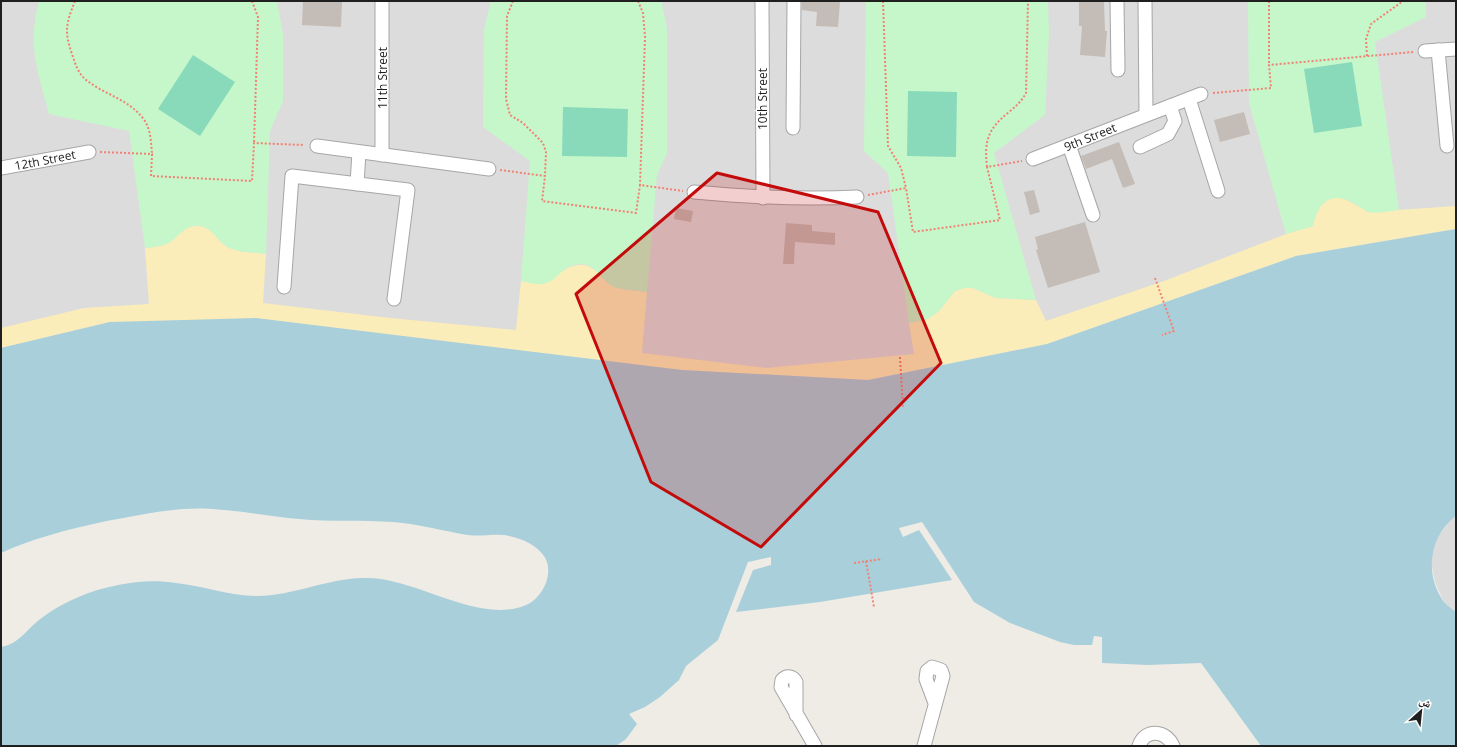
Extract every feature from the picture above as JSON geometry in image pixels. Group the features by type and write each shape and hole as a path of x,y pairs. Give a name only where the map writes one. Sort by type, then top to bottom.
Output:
{"street":[{"name":"11th Street","path":"382,1 382,155"},
{"name":"10th Street","path":"762,1 763,198"},
{"path":"793,128 794,1"},
{"path":"1117,1 1118,70"},
{"path":"1145,1 1146,114"},
{"path":"1425,51 1456,49"},
{"path":"1438,50 1447,146"},
{"path":"1195,97 1218,190"},
{"name":"9th Street","path":"1033,159 1146,114 1195,97"},
{"path":"1140,147 1168,134 1175,121 1170,106"},
{"path":"1069,145 1093,215"},
{"path":"318,146 489,169"},
{"name":"12th Street","path":"1,168 89,152"},
{"path":"357,184 359,152"},
{"path":"284,287 292,176 408,190 394,299"},
{"path":"694,192 763,198 813,199 857,197"},
{"path":"924,746 935,703"},
{"path":"796,715 815,746"},
{"path":"1138,746 1147,735 1157,733 1167,737 1173,746"}],"path":[{"path":"75,1 66,32 79,71 84,78 119,98 136,110 148,128 151,137 151,176 252,180 258,17 252,1"},
{"path":"513,1 508,16 506,99 510,115 523,123 543,143 546,152 542,201 636,213 640,186 645,37 643,13 638,1"},
{"path":"883,1 888,146 901,168 906,188 913,232 1000,220 987,167 987,151 991,129 1023,100 1026,93 1028,1"},
{"path":"1195,97 1271,88 1269,66 1269,1"},
{"path":"1367,56 1366,39 1371,24 1403,1"},
{"path":"1269,66 1425,51"},
{"path":"254,143 318,146"},
{"path":"89,152 152,154"},
{"path":"987,167 1033,159"},
{"path":"489,169 545,176"},
{"path":"640,186 694,192"},
{"path":"857,197 906,188"},
{"path":"1155,278 1174,331 1162,335"},
{"path":"900,357 903,408"},
{"path":"854,563 882,559"},
{"path":"866,561 874,607"}],"highlighted area":[{"path":"717,173 878,212 941,363 761,547 651,482 576,294"}],"shaded area":[{"path":"1,1 1456,1 1456,229 1296,256 868,380 1,348"},
{"path":"1456,516 1456,612 1444,602 1435,582 1431,560 1436,539 1449,522"}],"sand":[{"path":"1341,197 1369,212 1456,206 1456,229 1296,256 1047,344 868,380 682,370 110,322 1,348 1,328 84,308 149,304 145,248 164,245 189,227 199,226 207,228 222,243 231,249 242,252 266,254 263,303 390,318 516,330 521,281 542,284 562,271 576,265 583,265 590,267 613,286 623,289 647,292 642,353 766,368 914,354 909,323 928,319 939,311 955,291 964,288 973,288 996,298 1036,300 1046,321 1164,281 1286,234 1313,226 1316,214 1321,206 1329,200"}],"green space":[{"path":"39,1 277,1 283,35 283,101 270,131 266,254 242,252 231,249 222,243 207,228 199,226 189,227 173,240 164,245 145,248 129,131 49,114 35,58 34,31"},
{"path":"491,1 661,1 667,29 667,153 657,175 647,292 612,286 592,268 582,264 569,267 547,283 537,284 521,281 530,161 483,127 484,29"},
{"path":"866,1 1048,1 1049,33 1045,115 994,153 1036,300 996,298 973,288 964,288 955,291 939,311 928,319 909,323 888,173 864,151"},
{"path":"1248,1 1426,1 1426,17 1375,42 1399,210 1371,213 1344,199 1330,199 1321,206 1313,226 1286,234 1249,103"},
{"path":"193,55 235,82 200,136 158,109"},
{"path":"1352,62 1362,126 1314,133 1304,69"},
{"path":"908,91 957,92 956,157 907,156"},
{"path":"563,107 628,109 627,157 562,156"}],"water":[{"path":"1456,229 1456,516 1447,524 1440,534 1432,556 1432,568 1434,580 1444,602 1456,612 1456,746 1261,746 1201,663 1148,665 1102,663 1102,637 1094,636 1092,645 1074,645 1060,642 1010,623 974,602 922,522 899,528 903,537 919,530 952,580 820,602 736,612 753,570 771,565 771,557 748,562 718,640 686,666 679,680 660,697 645,707 629,714 637,724 626,739 616,746 1,746 1,647 19,639 51,611 69,601 98,590 118,585 147,581 162,581 186,584 247,596 257,596 285,593 339,580 367,578 386,580 406,585 468,605 488,609 508,610 526,605 538,597 546,584 548,569 544,556 537,548 524,540 509,536 468,535 393,522 311,520 198,508 142,514 102,522 63,531 1,553 1,348 110,322 256,318 682,370 868,380 1047,344 1296,256"}],"building":[{"path":"303,1 342,1 341,27 302,25"},
{"path":"802,1 840,2 838,27 816,26 817,12 802,10"},
{"path":"1079,1 1104,1 1105,31 1107,31 1105,57 1080,55 1082,26 1079,26"},
{"path":"1244,112 1250,134 1220,142 1214,120"},
{"path":"1119,142 1135,184 1123,188 1112,159 1086,169 1081,156"},
{"path":"1034,190 1040,212 1030,215 1024,192"},
{"path":"676,208 693,211 691,222 674,219"},
{"path":"1085,222 1100,272 1048,288 1036,250 1038,249 1035,237"},
{"path":"786,223 812,225 812,231 835,233 835,245 795,242 794,264 783,264"}]}
